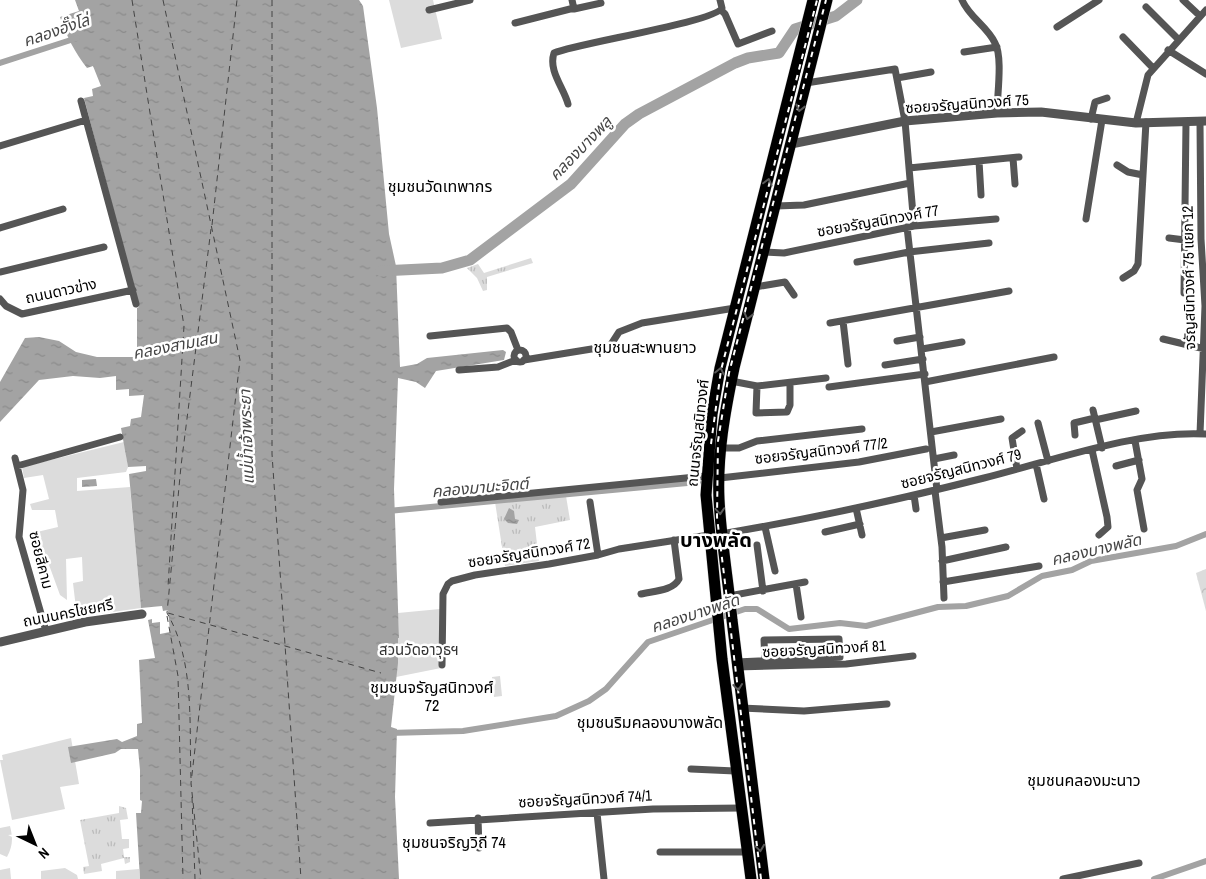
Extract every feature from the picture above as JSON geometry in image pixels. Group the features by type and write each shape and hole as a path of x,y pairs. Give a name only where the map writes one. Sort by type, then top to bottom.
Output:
{"main road":[{"name":"ถนนจรัญสนิทวงศ์","path":"751,879 718,626 709,537 706,476 712,414 720,368 813,0"},
{"name":"ถนนจรัญสนิทวงศ์","path":"764,879 741,708 721,534 721,448 731,381 827,0"},
{"path":"731,733 744,732"}],"street":[{"path":"430,10 470,0"},
{"path":"962,0 969,13 990,36 997,47 997,112"},
{"path":"1084,0 1090,6"},
{"path":"1057,27 1099,0"},
{"path":"1183,0 1200,16"},
{"path":"721,10 722,1"},
{"path":"515,23 573,4 601,2"},
{"path":"1146,7 1178,39"},
{"path":"721,10 725,14 738,44 772,31"},
{"path":"568,104 564,90 558,82 552,61 554,53 621,36 670,27 721,10"},
{"path":"1136,123 1144,87 1153,68 1206,10"},
{"path":"1123,37 1153,68"},
{"path":"964,52 997,47"},
{"path":"1168,50 1206,74"},
{"path":"806,83 896,69 905,121 910,183 909,252 934,459 944,598"},
{"path":"897,78 931,72"},
{"path":"1091,119 1095,102 1107,98"},
{"path":"81,101 136,304"},
{"name":"ซอยจรัญสนิทวงศ์ 75","path":"791,144 905,121 997,112 1041,112 1136,123 1203,122"},
{"path":"0,146 86,120"},
{"path":"1086,219 1102,120"},
{"path":"1123,278 1134,271 1138,264 1146,122"},
{"path":"1184,293 1186,122"},
{"name":"จรัญสนิทวงศ์ 75 แยก 12","path":"1203,122 1205,349 1203,434"},
{"path":"909,168 1016,158 1015,184"},
{"path":"979,161 982,195"},
{"path":"1117,165 1128,172 1143,175"},
{"path":"776,206 804,205 910,183"},
{"path":"0,228 63,209"},
{"name":"ซอยจรัญสนิทวงศ์ 77","path":"764,252 784,253 910,226 996,219"},
{"path":"1169,238 1185,240"},
{"path":"857,262 909,252 989,243"},
{"path":"0,272 104,247"},
{"path":"755,287 785,282 794,295"},
{"name":"ถนนดาวข่าง","path":"0,298 6,306 22,314 133,290"},
{"path":"830,323 1009,291"},
{"path":"459,370 498,367 516,360 610,346 619,332 642,323 735,308"},
{"path":"843,321 848,364"},
{"path":"430,336 507,328 511,332 518,350 525,353 524,360"},
{"path":"897,341 920,337"},
{"path":"1163,339 1205,349"},
{"path":"922,349 962,342"},
{"path":"516,360 514,356 518,350"},
{"path":"830,387 925,378 1054,357"},
{"path":"885,365 923,358"},
{"path":"731,381 757,386 826,378"},
{"path":"757,386 756,413 787,412 790,405 790,382"},
{"path":"1093,410 1102,448"},
{"path":"1075,435 1074,423 1136,411"},
{"path":"931,432 1001,419"},
{"path":"1038,423 1048,461"},
{"path":"721,448 739,448 753,442 862,429"},
{"path":"1018,469 1012,440 1014,435 1022,431"},
{"name":"ซอยจรัญสนิทวงศ์ 79","path":"721,534 765,527 914,495 1135,441 1171,434 1203,434"},
{"path":"17,466 120,437"},
{"path":"1135,441 1142,479 1137,490 1144,529"},
{"name":"ซอยจรัญสนิทวงศ์ 77/2","path":"720,478 859,462 926,449"},
{"path":"1092,450 1108,527 1099,535"},
{"path":"934,459 954,455"},
{"name":"ซอยสีคาม","path":"15,458 23,490 19,537 46,631"},
{"path":"1116,466 1139,460"},
{"path":"1036,464 1044,499"},
{"path":"441,502 706,476"},
{"path":"914,495 916,509"},
{"path":"590,502 598,556"},
{"path":"856,508 862,535"},
{"path":"825,532 860,524"},
{"path":"765,527 775,571"},
{"path":"941,538 985,530"},
{"name":"ซอยจรัญสนิทวงศ์ 72","path":"442,665 442,602 448,584 475,574 709,537"},
{"path":"641,594 670,588 678,582 674,542"},
{"path":"756,546 763,591"},
{"path":"942,560 1006,547"},
{"path":"943,582 1039,566"},
{"path":"730,601 763,591 805,582"},
{"path":"796,584 801,617"},
{"name":"ถนนนครไชยศรี","path":"0,642 103,619 142,614"},
{"path":"736,665 765,661 840,657 838,639 764,640 765,661"},
{"name":"ซอยจรัญสนิทวงศ์ 81","path":"736,665 846,664 912,656"},
{"path":"741,708 804,711 887,704"},
{"path":"691,769 736,771"},
{"name":"ซอยจรัญสนิทวงศ์ 74/1","path":"430,823 478,818 670,808 742,808"},
{"path":"597,812 604,879"},
{"path":"478,818 479,848"},
{"path":"660,852 747,852"},
{"path":"1063,879 1139,863"}],"green space":[{"path":"389,0 433,0 442,39 401,48"},
{"path":"531,258 533,263 487,277 487,290 483,291 477,278 467,268 478,264 484,273"},
{"path":"124,442 128,467 126,472 77,478 77,491 130,487 141,608 77,617 73,583 83,581 82,557 66,559 67,600 60,595 37,532 58,527 55,510 32,510 30,504 49,499 43,475 24,478 22,467"},
{"path":"566,496 570,520 535,527 539,561 505,566 495,502"},
{"path":"1206,569 1206,611 1196,573"},
{"name":"สวนวัดอาวุธฯ","path":"440,609 441,668 396,677 399,637 398,613"},
{"path":"500,676 502,696 494,697 492,677"},
{"path":"71,738 79,784 60,787 65,809 12,820 0,760 3,760 2,755"},
{"path":"119,806 126,808 128,819 120,820 122,839 129,839 129,848 123,849 124,857 130,857 130,862 125,864 124,858 101,864 102,871 84,874 83,867 89,866 80,820 119,813"},
{"path":"10,826 12,842 7,857 0,854 0,828"},
{"path":"10,868 11,879 0,879 0,870"},
{"path":"65,868 77,875 78,879 41,879 41,871"},
{"path":"139,869 140,879 116,879 116,871"}],"water":[{"path":"75,0 359,0 363,6 377,108 389,234 396,266 400,367 417,364 427,358 503,350 506,352 504,360 436,371 425,388 416,382 398,378 394,489 399,638 391,727 397,729 395,797 399,879 140,879 136,813 141,813 142,801 140,800 138,749 121,749 115,753 71,763 68,747 117,739 122,742 137,736 137,724 142,723 139,660 155,658 148,620 152,619 152,623 160,622 160,634 170,632 168,610 163,611 162,606 141,608 129,474 146,471 146,466 128,467 121,428 130,426 131,419 141,417 144,395 129,396 129,389 116,390 116,376 100,378 73,376 39,380 0,422 0,382 25,338 39,337 59,341 76,352 97,357 137,357 137,308 139,307 84,98 93,96 92,89 101,86 93,66 87,68 75,50 60,17 79,11"},
{"path":"96,479 97,486 82,487 82,480"},
{"path":"509,508 514,511 515,519 519,520 517,524 508,523 504,519"}],"waterway":[{"name":"คลองบางพลู","path":"381,271 442,268 470,260 571,184 625,124 639,114 735,63 748,58 779,53 795,29 836,16 857,0"},
{"name":"คลองอั๊งโล่","path":"0,63 77,38"},
{"name":"คลองมานะจิตต์","path":"388,511 698,482"},
{"name":"คลองบางพลัด","path":"389,733 463,731 556,716 589,701 606,689 648,642 745,609 757,609 789,629 840,623 866,626 938,607 966,606 1008,596 1042,576 1072,570 1091,561 1176,546 1206,534"},
{"path":"1154,879 1206,861"}],"ferry route":[{"path":"132,0 184,326 168,587"},
{"path":"163,0 240,360 191,783 201,879"},
{"path":"212,225 237,0"},
{"path":"272,0 272,454 301,879"},
{"path":"191,778 190,715 186,672 176,632 167,613 181,466 211,229"},
{"path":"168,613 381,673"},
{"path":"167,616 178,676 183,879"},
{"path":"192,797 195,879"}],"railway":[{"path":"711,444 721,370 817,0"},
{"path":"761,879 717,517 718,441 729,373 826,0"}],"district":[{"name":"ชุมชนวัดเทพากร","path":"440,186"},
{"name":"ชุมชนสะพานยาว","path":"645,347"},
{"name":"บางพลัด","path":"716,540"},
{"name":"ชุมชนจรัญสนิทวงศ์ 72","path":"432,696"},
{"name":"ชุมชนริมคลองบางพลัด","path":"650,722"},
{"name":"ชุมชนคลองมะนาว","path":"1084,780"},
{"name":"ชุมชนจริญวิถี 74","path":"454,842"}],"water label":[{"name":"คลองสามเสน","path":"175,345"},
{"name":"แม่น้ำเจ้าพระยา","path":"246,437"}]}
